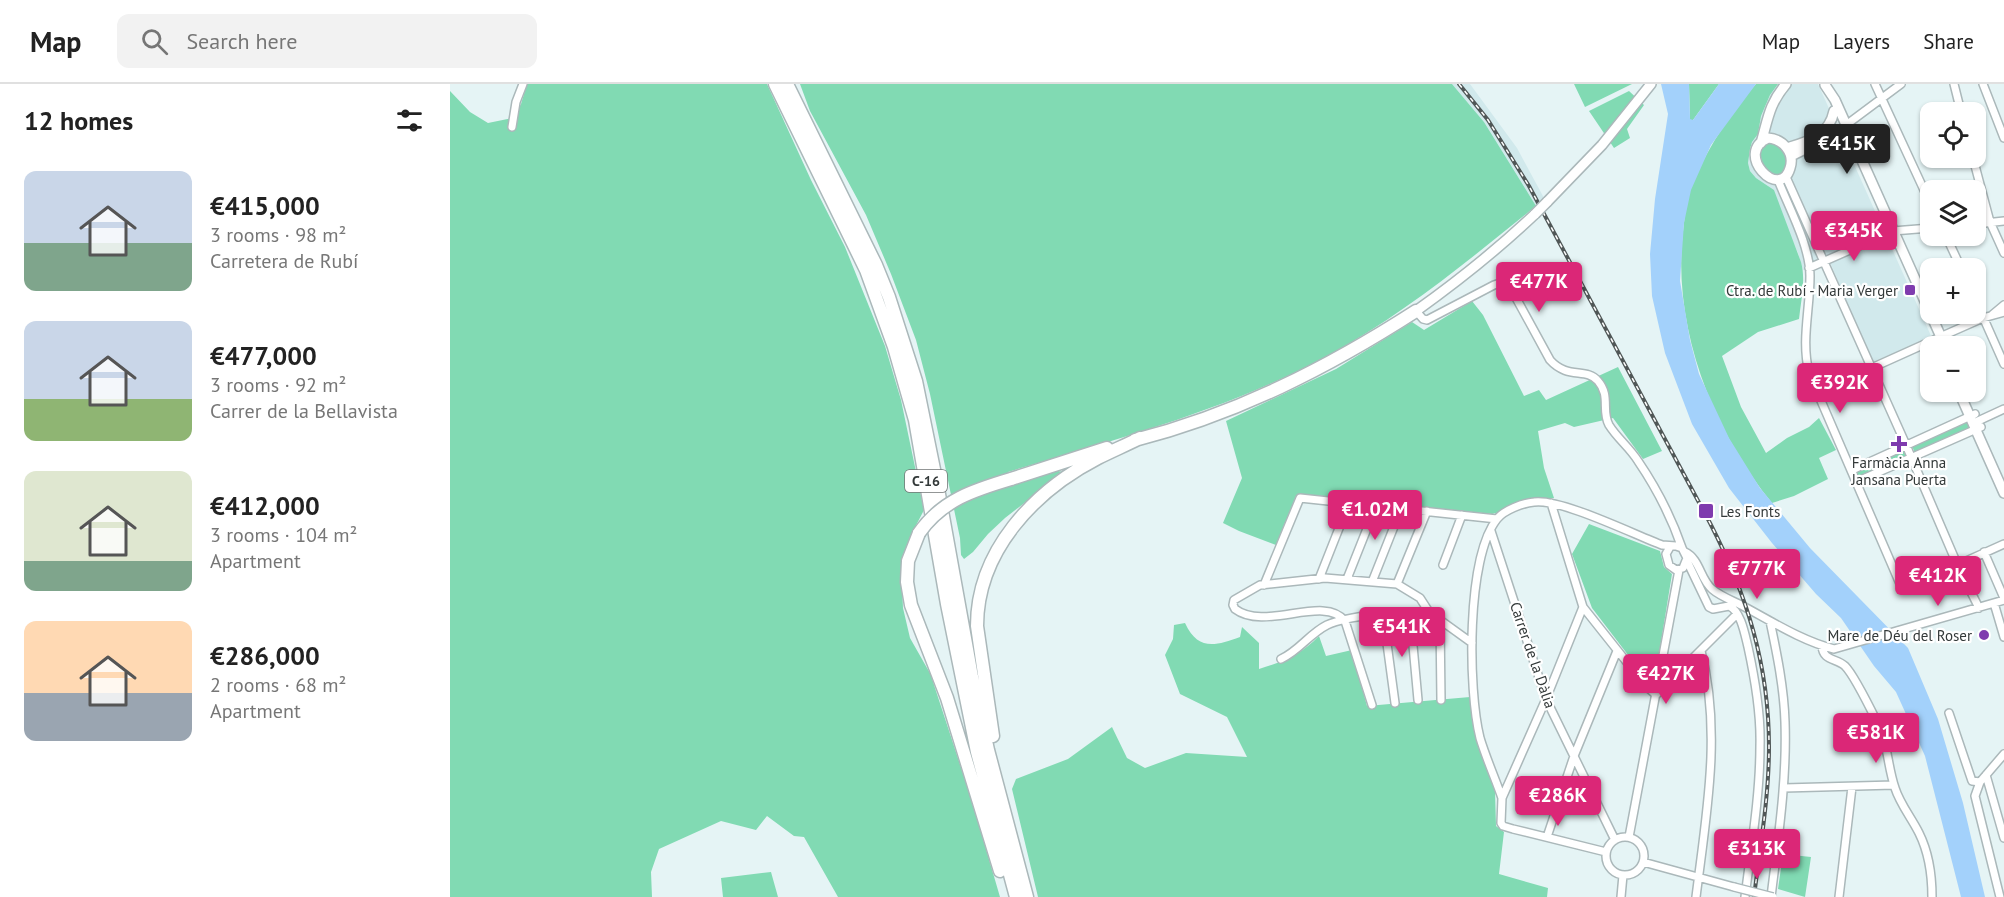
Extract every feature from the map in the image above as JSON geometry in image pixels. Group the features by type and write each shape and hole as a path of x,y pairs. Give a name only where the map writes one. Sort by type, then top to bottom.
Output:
{"highway":[{"name":"C-16","path":"775,84 866,270 894,347 915,420 947,604 977,752 1016,897"},
{"name":"C-16","path":"787,84 876,265 889,297 916,381 972,677 988,750 1027,897"},
{"path":"1008,897 947,698 911,605 907,571 911,551 919,533 926,523 947,504 970,492 1218,413 1276,390 1344,355 1416,310"},
{"path":"1007,826 977,626 978,602 985,575 1000,543 1025,513 1043,496 1082,468 1140,438"}],"main road":[{"path":"1416,310 1502,246 1602,145 1651,84"},
{"path":"1766,121 1769,131 1789,152 1790,170 1782,178 1764,174 1758,166 1756,154 1761,143 1766,121 1774,99 1786,84"},
{"path":"1824,85 1850,149 1891,232"},
{"path":"1824,85 1835,100 1936,336"},
{"path":"1833,108 1846,125"},
{"path":"1789,152 1824,132 1830,125 1833,108"},
{"path":"1761,143 1768,138 1776,139"},
{"path":"1789,152 1827,141 1836,141 1850,149"},
{"path":"1965,402 2004,479"},
{"path":"1969,402 2004,494"}],"street":[{"path":"512,127 515,108 523,84"},
{"path":"1875,84 1920,181"},
{"path":"1846,125 1901,84"},
{"path":"1954,84 1958,102"},
{"path":"1983,84 2004,138"},
{"path":"1976,168 1990,222 2004,253"},
{"path":"1782,178 1809,268 1805,354 1809,373 1904,589 2004,544"},
{"path":"1782,178 1824,261 1957,564 1979,608"},
{"path":"1986,223 2004,221"},
{"path":"1809,268 1891,232 1920,229"},
{"path":"1416,310 1423,319 1427,320 1499,283 1506,283 1512,288 1554,365 1569,373 1592,376 1599,382 1606,394 1606,415 1609,424 1638,460 1676,532 1709,607 1713,609 1729,606 1737,614 1746,637 1754,677 1759,712 1760,746 1745,897"},
{"path":"1992,315 2004,305"},
{"path":"1986,317 2004,312"},
{"path":"1948,336 1971,324"},
{"path":"1986,324 2004,364"},
{"path":"1816,393 1920,348"},
{"path":"1856,482 1911,458 2004,409"},
{"path":"1852,470 1906,445 1976,422"},
{"path":"1264,585 1300,498 1497,519 1527,503 1537,501 1560,505 1670,547 1676,546 1694,559 1704,579 1714,591 1770,621 1834,650 2004,599 1984,552"},
{"path":"1319,579 1349,503"},
{"path":"1551,503 1583,607 1645,686 1656,695"},
{"path":"1347,579 1376,506"},
{"path":"1372,582 1401,509"},
{"path":"1397,584 1427,511"},
{"path":"1443,565 1462,515"},
{"path":"1497,519 1482,553 1472,644 1475,702 1481,739 1502,798"},
{"name":"Carrer de la Dàlia","path":"1491,531 1546,699 1615,840"},
{"path":"1670,547 1666,551 1666,560 1671,567 1679,570"},
{"path":"1629,837 1679,570 1687,561"},
{"path":"1372,705 1345,621 1339,614 1327,610 1266,617 1245,615 1235,609 1234,600 1264,585 1319,579 1397,584 1420,598 1430,612 1472,644"},
{"path":"1994,603 2004,637"},
{"path":"1583,607 1546,699 1502,798 1501,818 1503,826 1606,852"},
{"path":"1281,659 1299,648 1327,625 1383,614 1430,612"},
{"path":"1410,613 1418,700"},
{"path":"1383,614 1395,703"},
{"path":"1656,695 1737,614"},
{"path":"1440,620 1441,700"},
{"path":"1643,862 1772,897 1784,788 1785,720 1782,682 1770,621"},
{"path":"1822,646 1826,657 1847,669 1880,728 1894,785 1921,836 1931,870 1932,897"},
{"path":"1547,837 1574,756 1617,651"},
{"path":"1696,897 1709,790 1712,738 1710,705 1701,651"},
{"path":"1949,713 1970,777 1972,781 1978,782"},
{"path":"2000,897 1975,796 1978,782 2004,754"},
{"path":"1986,775 2004,838"},
{"path":"1784,788 1894,785"},
{"path":"1839,897 1852,787"},
{"path":"1629,837 1641,845 1644,854 1643,862 1634,874 1623,875 1610,869 1606,860 1606,852 1615,840 1629,837"},
{"path":"1621,897 1623,875"}],"shaded area":[{"path":"1452,84 1470,84 1517,148 1544,198 1536,206 1484,122"},
{"path":"1778,84 1818,84 1920,311 1920,324 1926,324 1931,336 1920,336 1920,343 1872,362 1830,262 1803,270 1798,253 1768,186 1756,178 1750,171 1748,163 1752,142 1758,134 1761,116 1770,95"}],"green space":[{"path":"527,84 767,84 845,247 885,346 901,400 924,510 910,537 901,563 903,608 910,638 931,675 1000,897 838,897 804,837 794,836 767,816 756,830 721,821 659,849 651,872 652,897 450,897 450,91 470,112 488,123 513,118 521,104"},
{"path":"800,84 1452,84 1484,122 1536,206 1410,304 1329,355 1251,392 1171,422 1008,472 1006,479 1064,472 1005,518 964,559 961,555 960,538 930,394 916,340 866,215 810,111"},
{"path":"1574,84 1632,84 1585,107"},
{"path":"1689,84 1719,84 1693,120 1690,120"},
{"path":"1756,84 1778,84 1770,95 1761,116 1758,134 1752,142 1748,163 1750,171 1756,178 1774,190 1801,262 1802,297 1799,319 1758,332 1722,356 1741,407 1766,453 1787,438 1809,427 1819,418 1836,450 1819,458 1828,479 1794,496 1772,503 1732,445 1716,413 1692,346 1681,277 1683,228 1691,188 1719,133"},
{"path":"1629,91 1644,105 1627,129 1630,138 1614,148 1589,111"},
{"path":"1771,142 1782,150 1788,163 1780,176 1767,172 1761,159 1761,151"},
{"path":"1472,301 1483,315 1524,396 1539,390 1546,400 1618,367 1662,451 1643,459 1613,418 1574,427 1565,423 1538,431 1544,468 1554,498 1531,498 1492,514 1299,494 1296,496 1276,545 1223,523 1242,478 1226,421 1336,369 1412,322 1424,330"},
{"path":"1969,421 1972,428 1915,453 1912,446"},
{"path":"1904,449 1906,457 1859,478 1855,471"},
{"path":"1589,524 1660,551 1664,567 1672,574 1655,679 1652,682 1648,681 1592,608 1572,554"},
{"path":"1185,623 1196,638 1208,644 1223,643 1240,637 1242,627 1259,643 1259,669 1292,657 1319,636 1326,656 1352,650 1367,706 1470,697 1478,742 1495,791 1496,826 1504,832 1499,874 1548,888 1547,897 1038,897 1012,789 1016,779 1068,759 1112,727 1127,758 1145,768 1186,753 1247,757 1227,717 1180,694 1165,655 1173,639 1174,625"},
{"path":"1783,854 1811,857 1805,897 1778,889"},
{"path":"771,872 778,897 723,897 721,878"}],"water":[{"path":"1661,84 1689,84 1690,119 1693,120 1719,84 1756,84 1711,145 1691,190 1684,223 1680,281 1690,340 1699,374 1729,438 1760,488 1810,548 1908,648 1938,719 1963,803 1985,897 1961,897 1925,756 1896,692 1874,666 1841,618 1816,594 1772,543 1729,488 1692,424 1665,353 1652,296 1650,254 1655,199 1668,114"}],"railway":[{"path":"1459,84 1488,120 1529,186 1710,523 1745,604 1760,659 1765,688 1769,747 1766,803 1754,897"}],"place":[{"name":"Ctra. de Rubí - Maria Verger","path":"1910,290"},
{"name":"Farmàcia Anna Jansana Puerta","path":"1899,444"},
{"name":"Les Fonts","path":"1706,511"},
{"name":"Mare de Déu del Roser","path":"1984,635"}]}
